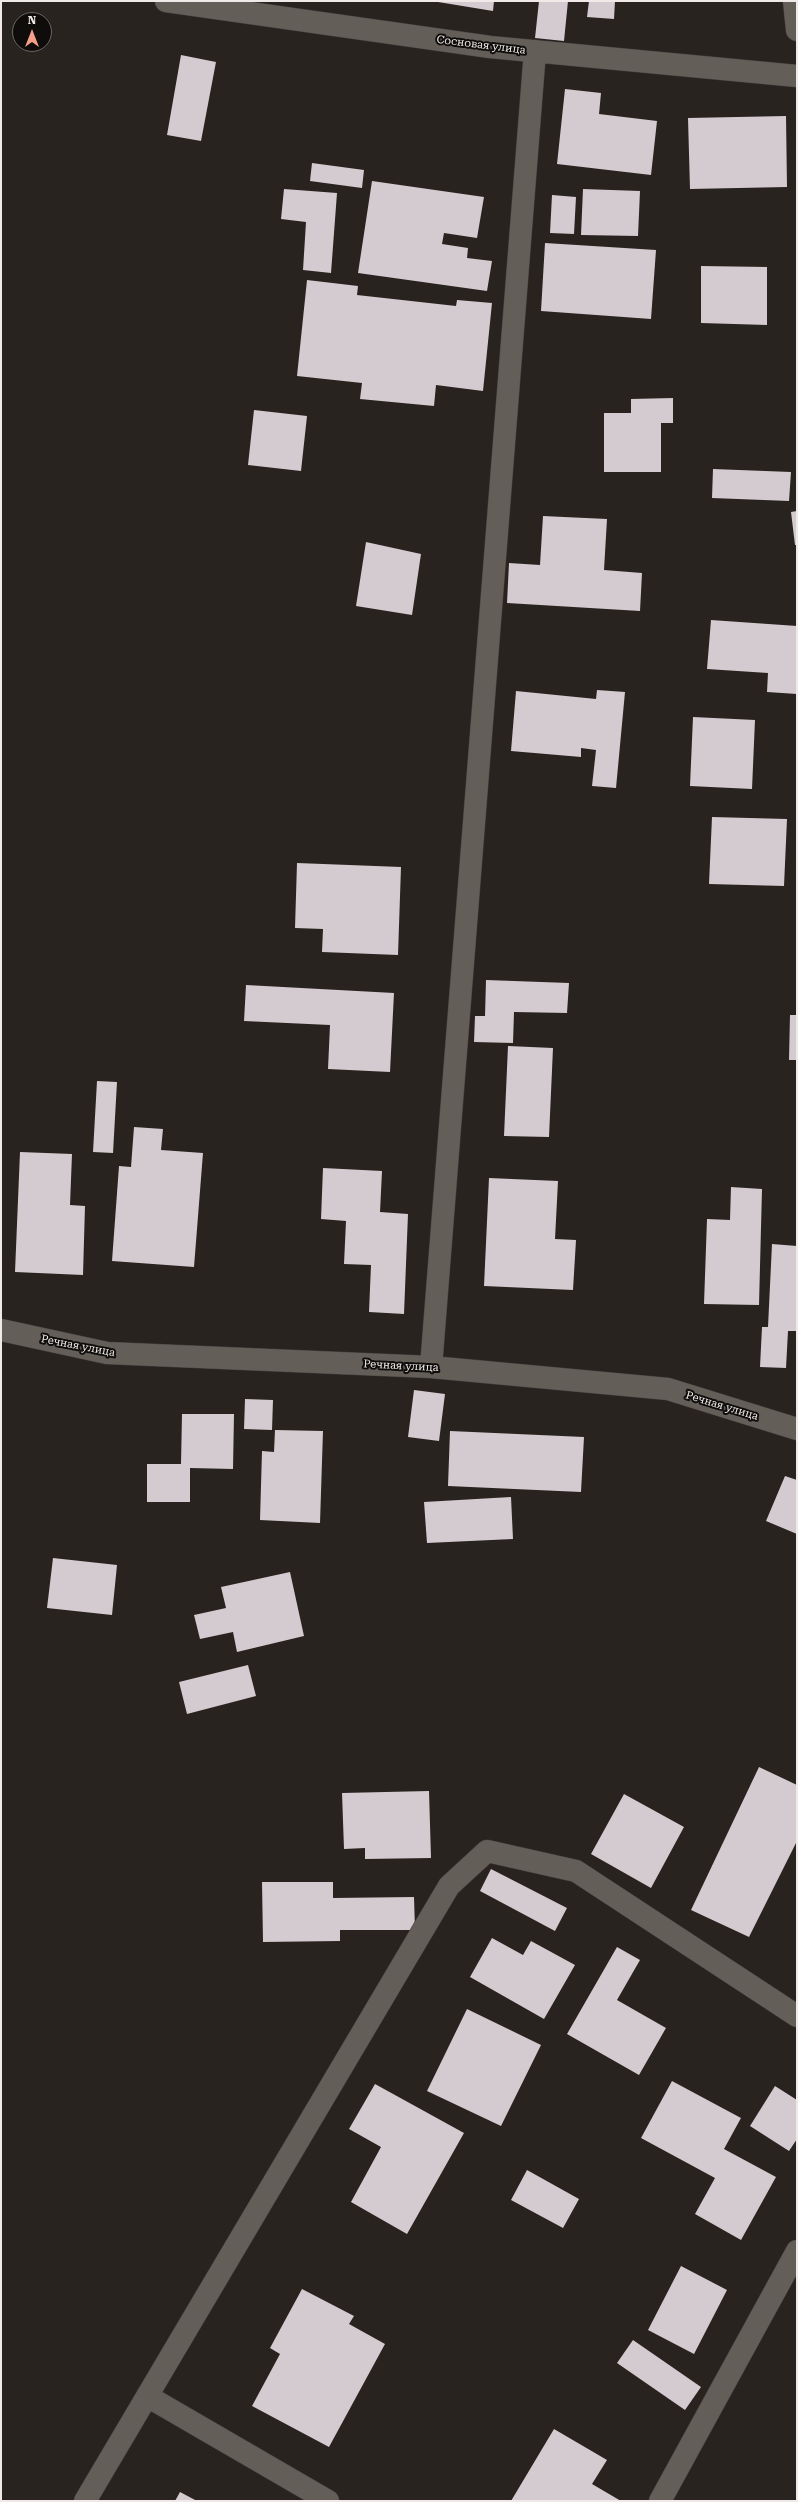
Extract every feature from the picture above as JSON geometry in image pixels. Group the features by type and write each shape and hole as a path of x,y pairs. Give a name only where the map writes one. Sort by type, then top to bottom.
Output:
{"street":[{"name":"Сосновая улица","path":"166,1 490,47 797,76"},
{"path":"794,1 797,30"},
{"path":"431,1367 535,51"},
{"name":"Речная улица","path":"1,1330 108,1354 431,1367 668,1389 797,1429"},
{"path":"85,2501 449,1886 488,1851 576,1872 797,2016"},
{"path":"660,2501 797,2251"},
{"path":"148,2396 328,2501"}],"building":[{"path":"432,1 494,1 493,11"},
{"path":"539,1 568,1 564,41 535,38"},
{"path":"589,1 615,1 614,19 587,17"},
{"path":"181,55 216,62 201,141 167,135"},
{"path":"565,89 601,93 599,114 657,121 651,175 557,164"},
{"path":"786,116 787,187 690,189 688,118"},
{"path":"312,163 364,170 362,188 310,181"},
{"path":"372,181 484,197 477,238 444,233 442,244 468,248 467,258 492,261 487,291 358,273"},
{"path":"284,189 337,193 331,273 303,270 306,222 281,219"},
{"path":"583,189 640,191 638,236 581,235"},
{"path":"552,195 576,197 574,234 550,233"},
{"path":"545,243 656,250 651,319 541,311"},
{"path":"701,266 767,267 767,325 701,323"},
{"path":"307,280 358,286 357,295 456,306 457,300 492,303 483,391 436,385 434,406 360,399 362,383 297,376"},
{"path":"673,398 673,423 661,423 661,472 604,472 604,413 631,413 631,399"},
{"path":"254,410 307,416 301,471 248,465"},
{"path":"713,469 791,472 789,501 712,498"},
{"path":"797,511 797,545 795,545 791,512"},
{"path":"543,516 607,519 604,570 642,573 640,611 507,603 509,563 540,565"},
{"path":"366,542 421,554 412,615 356,606"},
{"path":"711,620 797,626 797,694 767,692 768,673 707,669"},
{"path":"597,690 625,692 616,788 592,786 596,750 581,748 581,757 511,751 516,691 596,699"},
{"path":"693,717 755,720 752,789 690,786"},
{"path":"712,817 787,819 784,886 709,884"},
{"path":"297,863 401,867 398,955 322,952 323,929 295,928"},
{"path":"486,980 569,983 567,1013 514,1012 513,1043 474,1042 475,1016 485,1016"},
{"path":"246,985 394,993 390,1072 328,1069 330,1025 244,1021"},
{"path":"790,1015 797,1015 797,1060 789,1060"},
{"path":"508,1046 553,1048 549,1137 504,1136"},
{"path":"97,1081 117,1082 113,1153 93,1152"},
{"path":"134,1127 163,1129 161,1150 203,1153 194,1267 112,1261 119,1166 131,1167"},
{"path":"20,1152 72,1154 70,1205 85,1206 83,1275 15,1272"},
{"path":"323,1168 382,1171 380,1212 408,1214 404,1314 369,1312 371,1265 344,1264 346,1221 321,1219"},
{"path":"489,1178 558,1181 555,1239 576,1240 573,1290 484,1286"},
{"path":"731,1187 762,1189 759,1305 704,1304 707,1219 730,1220"},
{"path":"772,1244 797,1246 796,1331 788,1331 786,1368 760,1367 762,1327 768,1327"},
{"path":"414,1390 445,1394 439,1441 408,1437"},
{"path":"245,1399 273,1400 272,1430 244,1429"},
{"path":"182,1414 234,1414 233,1469 190,1468 190,1502 147,1502 147,1464 181,1464"},
{"path":"275,1430 323,1431 320,1523 260,1520 262,1451 274,1452"},
{"path":"450,1431 584,1437 581,1492 448,1486"},
{"path":"785,1476 797,1480 797,1534 766,1521"},
{"path":"511,1497 513,1539 427,1543 424,1502"},
{"path":"53,1558 117,1565 112,1615 47,1608"},
{"path":"290,1572 304,1636 237,1652 233,1632 200,1639 194,1615 226,1608 221,1587"},
{"path":"248,1665 256,1696 187,1714 179,1682"},
{"path":"759,1767 797,1785 797,1841 749,1937 691,1910"},
{"path":"429,1791 431,1858 365,1859 365,1848 344,1849 342,1793"},
{"path":"624,1794 684,1827 651,1888 591,1854"},
{"path":"491,1869 567,1908 555,1931 480,1891"},
{"path":"262,1882 333,1882 333,1898 414,1897 415,1930 340,1930 340,1941 263,1942"},
{"path":"492,1938 523,1955 531,1941 575,1965 544,2019 470,1977"},
{"path":"617,1947 640,1960 617,2000 666,2028 639,2075 567,2034"},
{"path":"467,2009 541,2045 501,2126 427,2091"},
{"path":"672,2081 741,2118 724,2149 776,2177 741,2240 695,2214 715,2178 641,2138"},
{"path":"375,2084 464,2133 407,2234 351,2202 381,2147 349,2129"},
{"path":"775,2086 797,2100 797,2139 789,2151 750,2126"},
{"path":"527,2170 579,2199 563,2228 511,2200"},
{"path":"681,2266 727,2290 694,2354 648,2330"},
{"path":"302,2289 354,2316 349,2324 385,2344 329,2447 252,2406 280,2354 270,2348"},
{"path":"633,2340 701,2387 685,2410 617,2363"},
{"path":"554,2429 607,2460 592,2484 621,2501 511,2501"},
{"path":"180,2492 197,2501 175,2501"}]}
